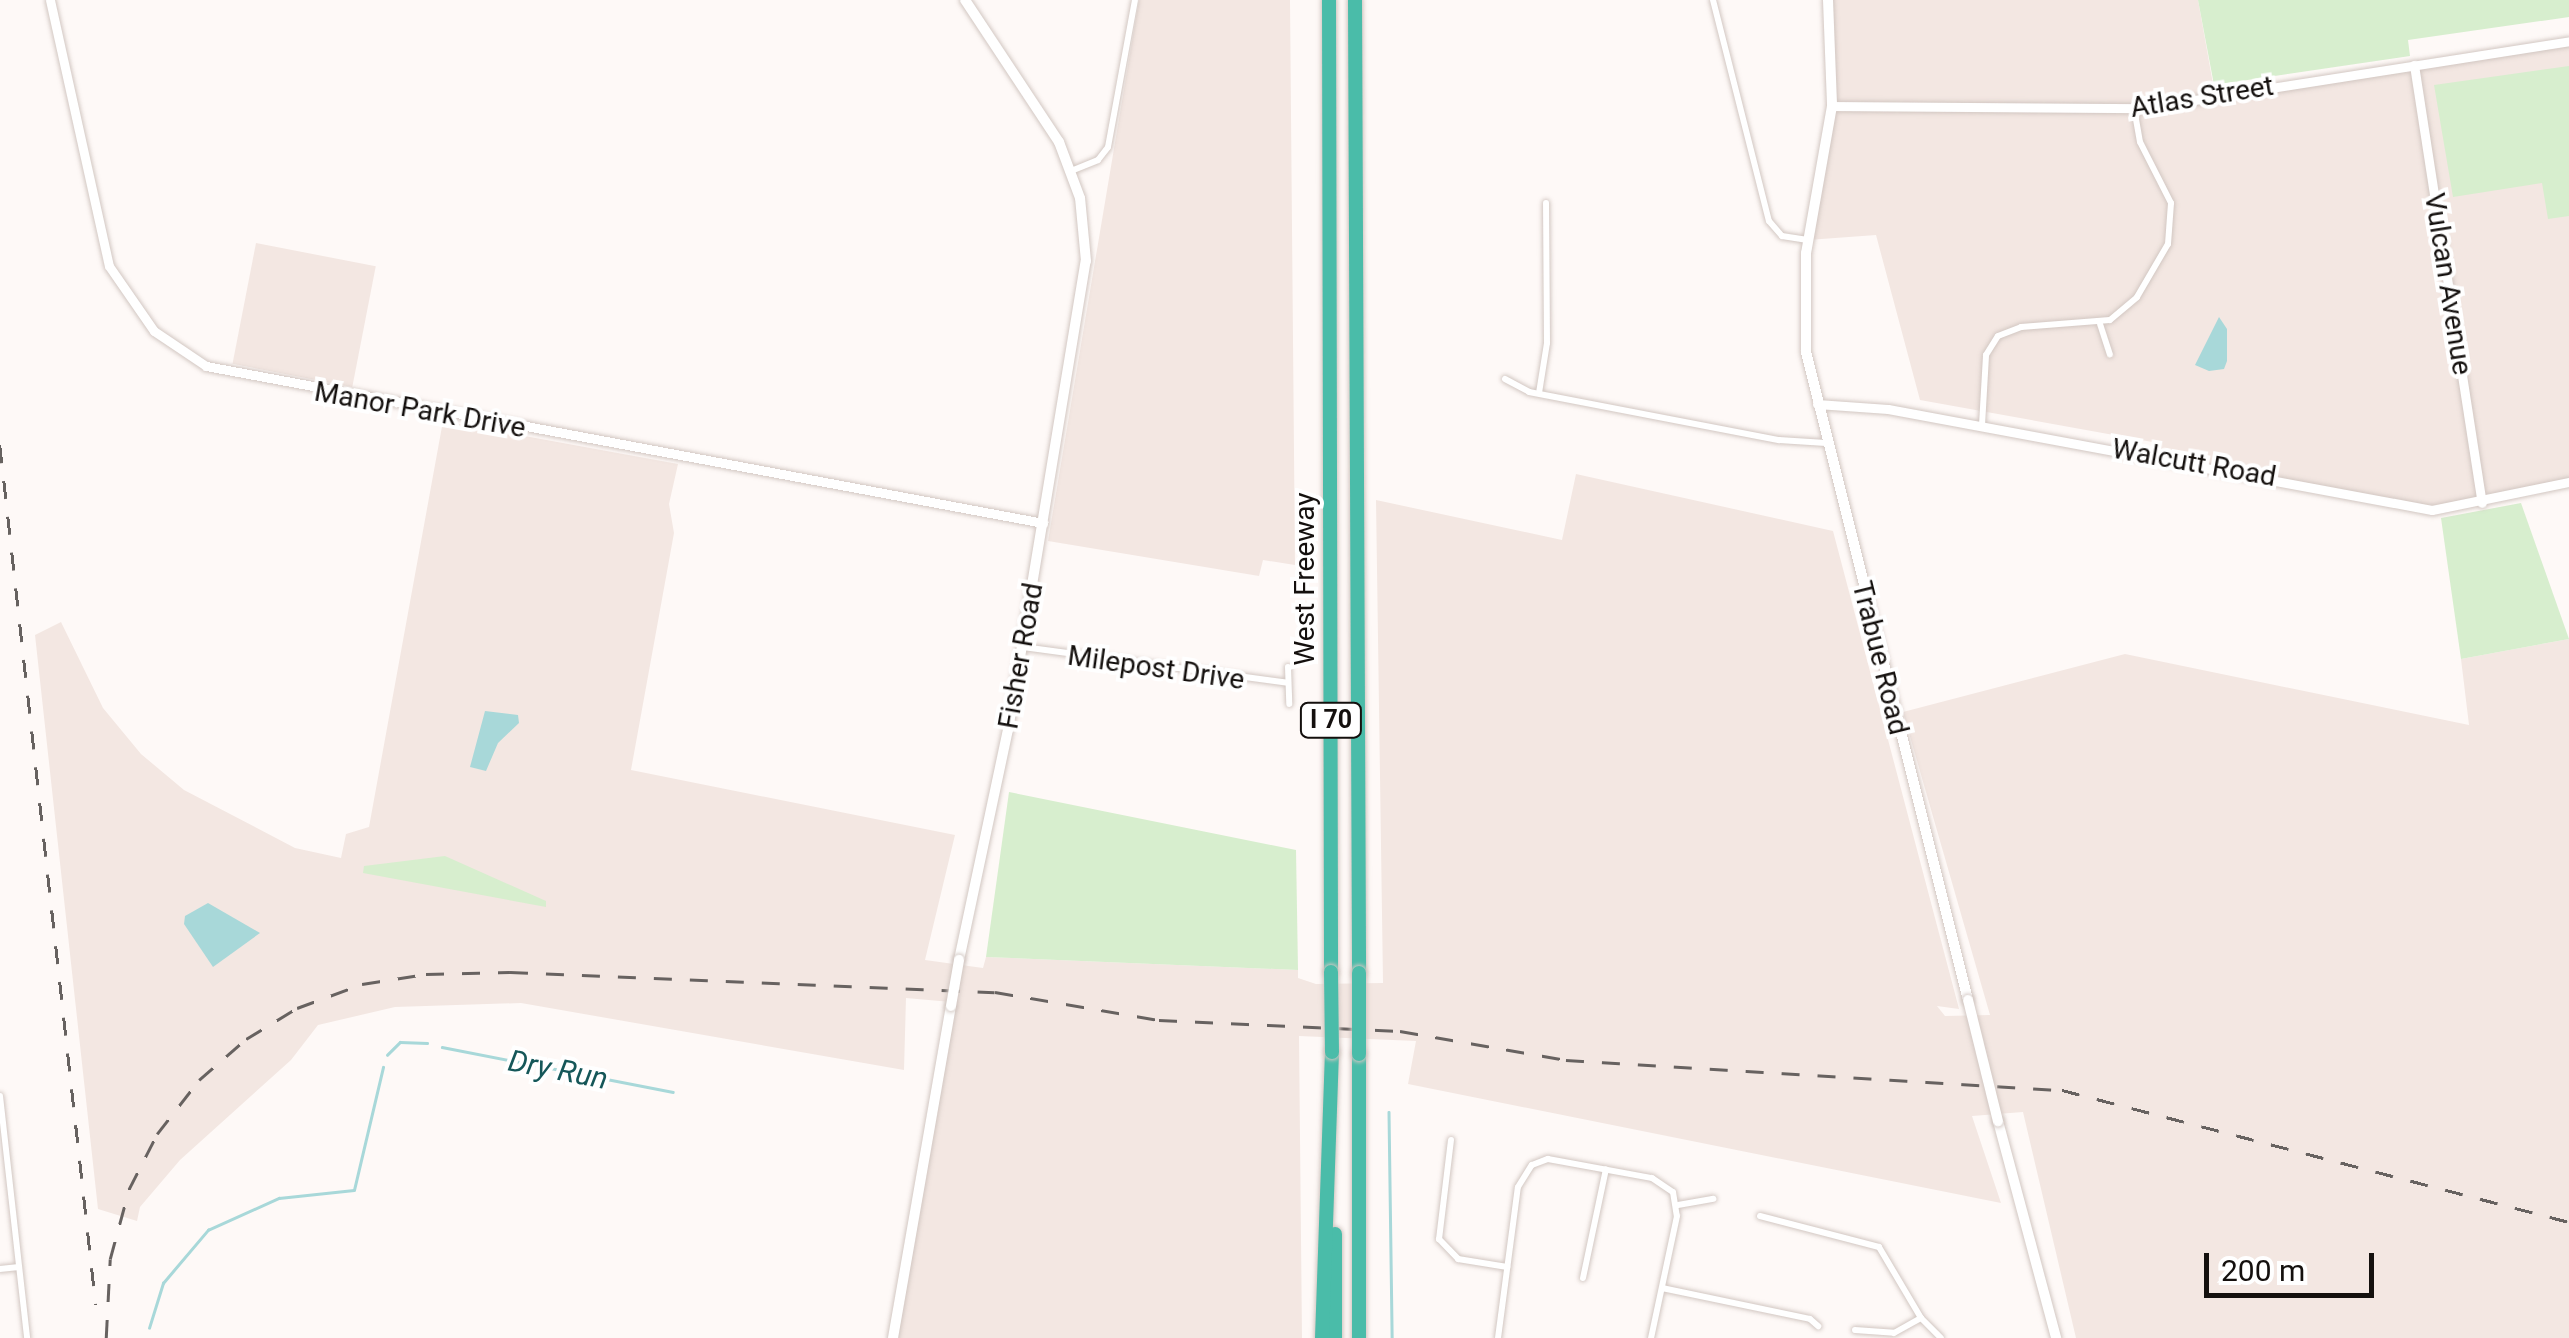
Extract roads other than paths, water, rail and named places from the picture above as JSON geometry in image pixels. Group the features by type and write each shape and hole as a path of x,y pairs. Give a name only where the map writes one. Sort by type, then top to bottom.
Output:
{"highway":[{"name":"West Freeway","path":"1358,0 1360,1338"},
{"name":"West Freeway","path":"1328,4 1336,1338"},
{"path":"1324,1338 1332,1052"},
{"path":"1360,1198 1367,1338"}],"main road":[{"name":"Fisher Road","path":"894,1338 959,960 1023,647 1085,276 1083,216 1071,171 1046,120 965,0"},
{"name":"Trabue Road","path":"1828,0 1832,106 1808,240 1803,317 1817,404 2056,1338"}],"street":[{"name":"Manor Park Drive","path":"50,0 109,266 154,331 206,366 1043,523"},
{"path":"1071,171 1098,160 1108,146 1134,0"},
{"path":"1713,0 1769,222 1782,236 1808,240"},
{"name":"Atlas Street","path":"1832,106 2134,109 2569,41"},
{"name":"Vulcan Avenue","path":"2414,65 2482,503"},
{"path":"1982,425 1986,354 1998,336 2021,326 2100,324 2137,296 2172,231 2171,203 2140,142 2134,109"},
{"path":"1539,394 1547,343 1546,204"},
{"path":"2100,324 2110,354"},
{"path":"1505,380 1539,394 1779,440 1826,442"},
{"name":"Walcutt Road","path":"1817,404 1840,401 1982,425 2432,510 2482,503 2569,482"},
{"name":"Milepost Drive","path":"1023,647 1288,684"},
{"path":"1288,667 1289,704"},
{"path":"0,1096 27,1338"},
{"path":"1451,1140 1439,1239 1458,1258 1507,1268"},
{"path":"1498,1338 1525,1171 1548,1159 1664,1183 1678,1205 1651,1338"},
{"path":"1583,1278 1606,1170"},
{"path":"1678,1205 1714,1198"},
{"path":"1760,1216 1880,1247 1921,1318 1942,1338"},
{"path":"0,1269 19,1267"},
{"path":"1662,1288 1810,1319 1818,1326"},
{"path":"1855,1330 1894,1332 1921,1318"}],"water":[{"path":"2219,317 2227,329 2227,361 2224,369 2209,371 2195,365"},
{"path":"485,711 518,715 519,723 498,743 486,771 470,767"},
{"path":"208,903 260,933 213,967 184,924 185,916"}],"waterway":[{"name":"Dry Run","path":"387,1055 400,1042 427,1043"},
{"name":"Dry Run","path":"442,1047 673,1092"},
{"name":"Dry Run","path":"149,1328 163,1283 208,1230 279,1198 354,1190 383,1067"},
{"path":"1389,1112 1392,1338"}],"railway":[{"path":"0,445 96,1305"},
{"path":"106,1338 110,1259 129,1189 157,1134 199,1080 246,1039 297,1008 362,984 426,974 510,972 995,992 1159,1020 1400,1031 1566,1060 2062,1090 2569,1222"}]}
